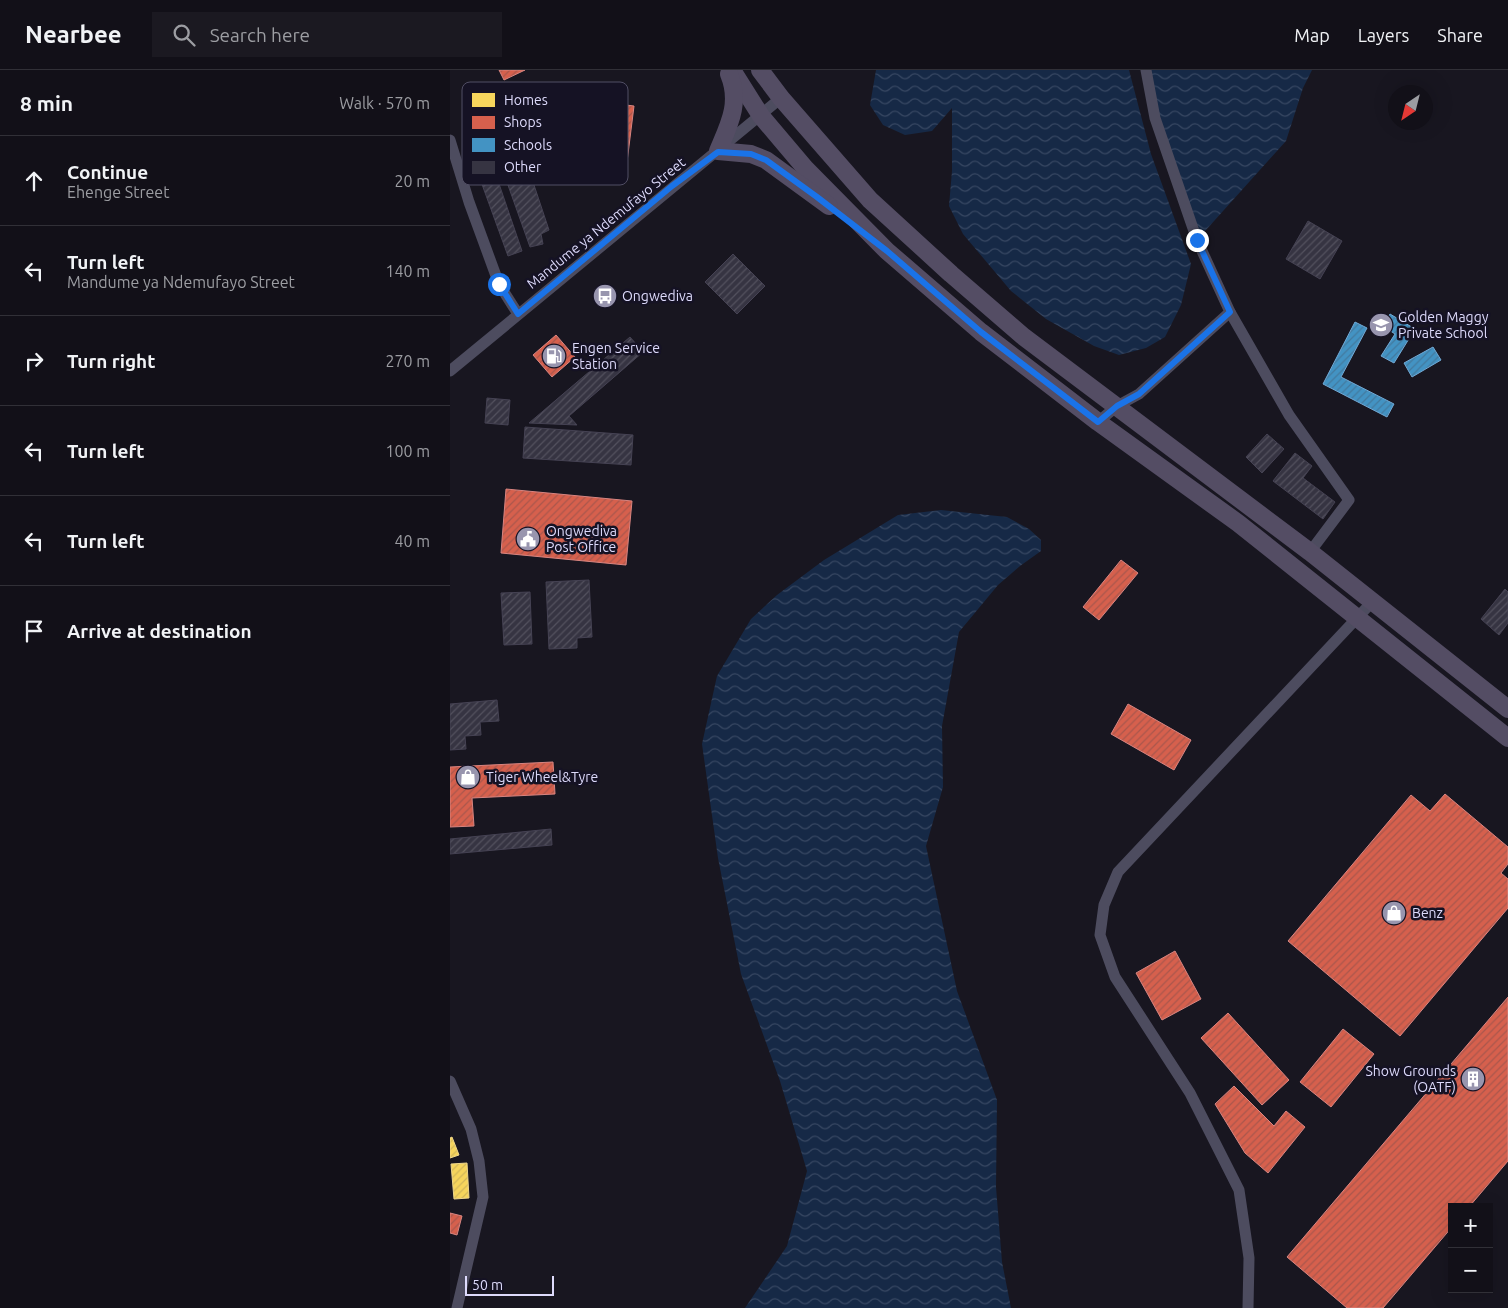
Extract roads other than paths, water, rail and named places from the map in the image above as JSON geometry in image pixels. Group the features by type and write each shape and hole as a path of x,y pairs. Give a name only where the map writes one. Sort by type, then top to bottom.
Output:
{"main road":[{"path":"727,70 735,100 731,119 718,152 751,154 766,160 817,197 887,251 981,332 1098,422 1238,523 1508,738"},
{"path":"732,70 761,116 805,168 887,251"},
{"path":"760,70 781,98 870,200 1024,338 1310,552 1508,709"}],"street":[{"path":"1146,70 1155,118 1197,240 1230,312 1289,415 1350,500 1310,552"},
{"name":"Mandume ya Ndemufayo Street","path":"450,371 672,186 718,152 781,98"},
{"path":"450,140 462,179"},
{"path":"464,185 499,284 518,314"},
{"path":"1098,422 1117,406 1139,394 1230,312"},
{"path":"1248,1308 1249,1258 1239,1190 1190,1093 1115,977 1100,935 1104,905 1118,872 1373,601"},
{"path":"450,1081 471,1129 479,1161 483,1197 457,1308"}],"water":[{"path":"876,70 1129,70 1151,154 1191,264 1181,305 1165,337 1146,348 1119,355 1094,346 1046,319 1011,291 963,234 949,206 952,171 952,108 932,131 905,135 883,125 870,105"},
{"path":"1150,70 1312,70 1303,88 1286,141 1197,240 1155,118"},
{"path":"941,510 1007,517 1029,529 1041,540 1041,551 998,585 959,632 942,726 943,787 926,846 957,991 997,1100 996,1187 1002,1262 1011,1308 745,1308 787,1246 807,1171 780,1081 741,974 718,858 702,744 717,676 751,619 777,595 824,560 898,515"}],"place":[{"name":"Ongwediva","path":"605,296"},
{"name":"Golden Maggy Private School","path":"1381,325"},
{"name":"Engen Service Station","path":"554,356"},
{"name":"Ongwediva Post Office","path":"528,539"},
{"name":"Tiger Wheel&Tyre","path":"468,777"},
{"name":"Benz","path":"1394,913"},
{"name":"Show Grounds (OATF)","path":"1473,1079"}]}
